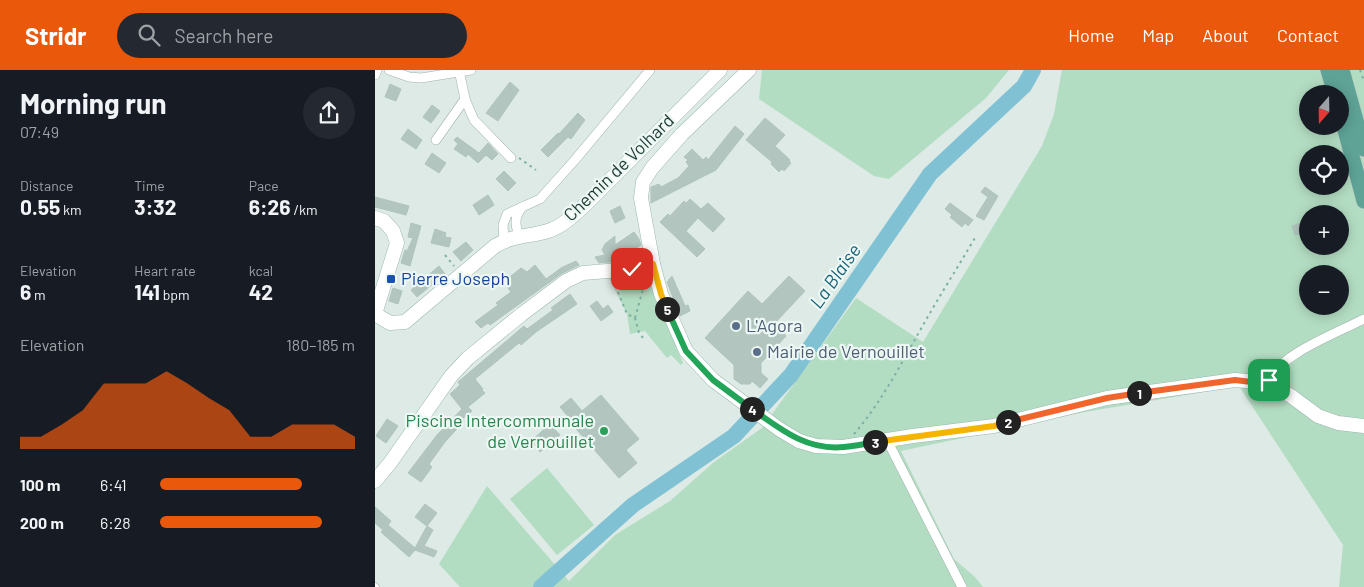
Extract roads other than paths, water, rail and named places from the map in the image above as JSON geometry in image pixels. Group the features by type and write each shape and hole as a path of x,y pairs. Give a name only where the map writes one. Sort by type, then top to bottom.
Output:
{"main road":[{"path":"1328,70 1332,85"},
{"path":"1342,70 1364,149"},
{"path":"1346,135 1364,202"}],"street":[{"path":"375,75 377,70"},
{"path":"389,70 409,77 421,78 471,70"},
{"path":"504,240 503,225 507,214 540,199 574,162 650,70"},
{"name":"Chemin de Volhard","path":"375,314 390,323 405,322 485,253 504,240 548,231 562,224 589,201 720,70"},
{"name":"Chemin de Volhard","path":"749,70 682,134 652,168 643,182 641,198 647,265 686,351 713,380 799,441 816,446 843,447 994,426 1107,398 1235,380 1268,384"},
{"path":"459,71 465,99 474,120 511,158"},
{"path":"436,140 465,99"},
{"path":"519,236 515,222 522,207"},
{"path":"375,218 385,221 393,230 397,243 375,314"},
{"path":"375,481 390,463 451,376 468,358 566,281 583,273 647,265"},
{"path":"1364,319 1286,359 1273,372 1268,384 1291,396 1318,416 1338,423 1364,426"},
{"path":"887,440 962,587"}],"waterway":[{"name":"La Blaise","path":"541,587 633,505 734,436 791,375 930,174 1024,86 1033,70"}],"place":[{"name":"Pierre Joseph","path":"391,279"},
{"name":"L'Agora","path":"736,326"},
{"name":"Mairie de Vernouillet","path":"757,352"},
{"name":"Piscine Intercommunale de Vernouillet","path":"604,431"}]}
